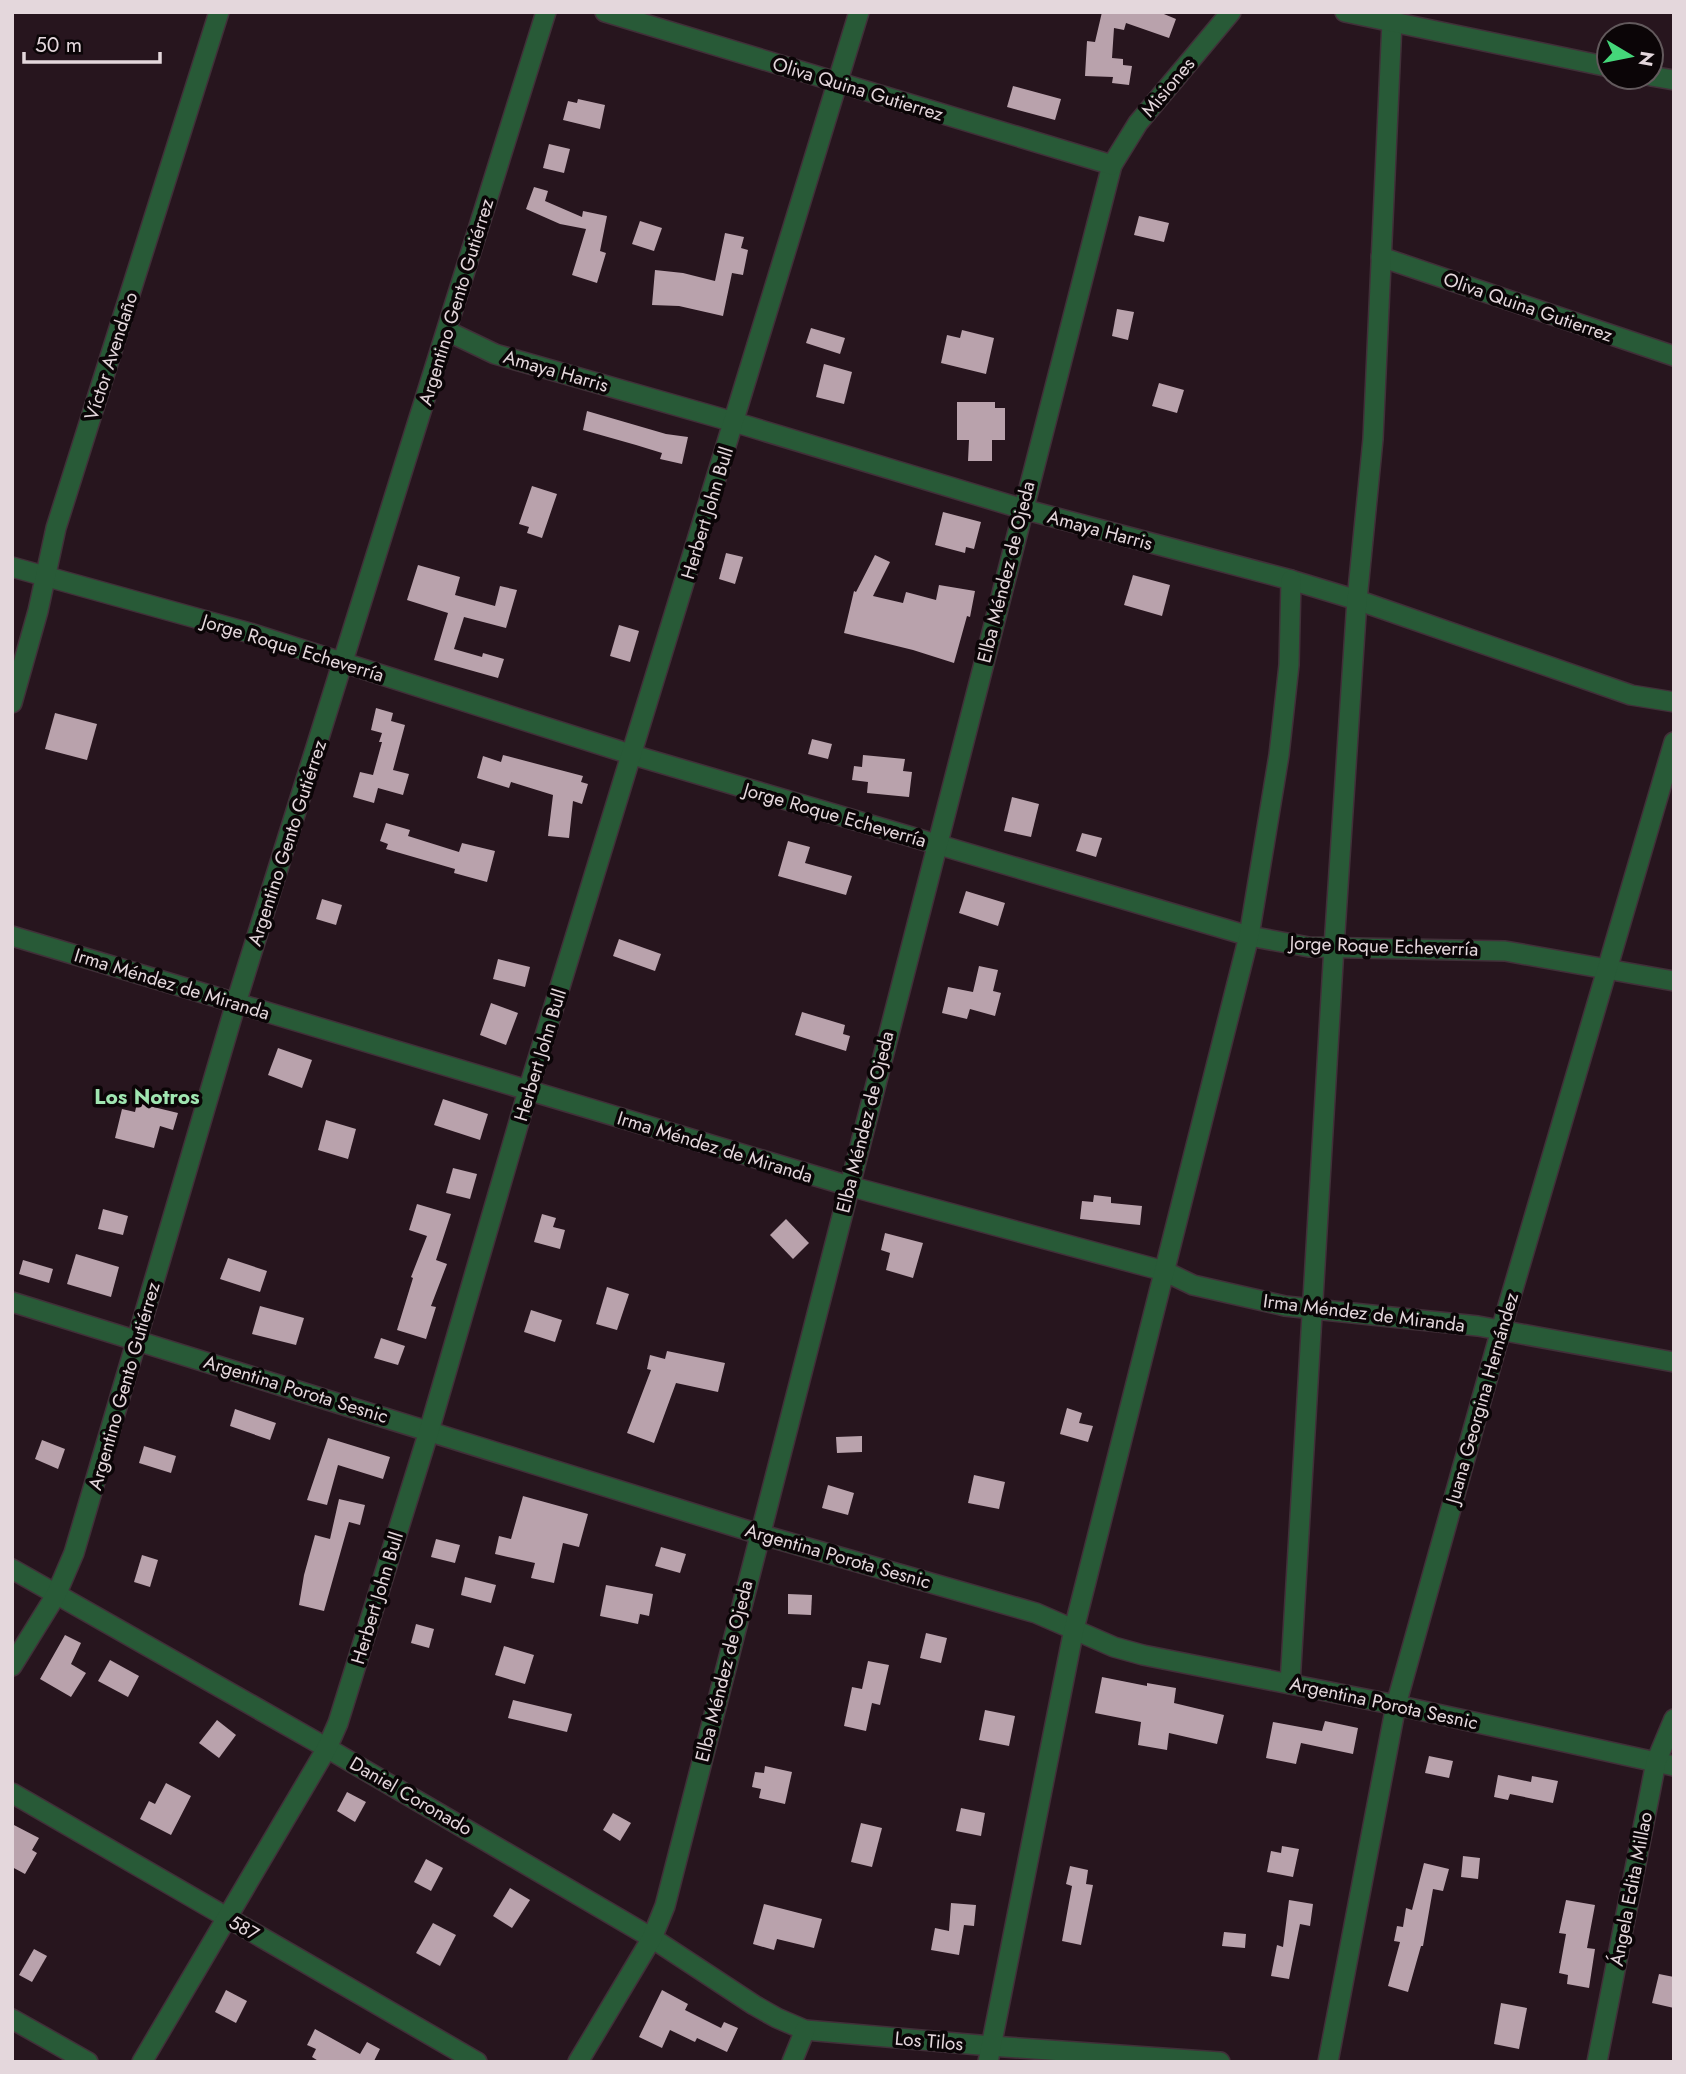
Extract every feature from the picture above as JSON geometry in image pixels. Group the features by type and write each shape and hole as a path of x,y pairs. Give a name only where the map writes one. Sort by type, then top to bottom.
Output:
{"street":[{"name":"Víctor Avendaño","path":"12,703 38,611 56,528 219,12"},
{"name":"Argentino Gento Gutiérrez","path":"12,1666 56,1595 78,1542 236,1003 546,12"},
{"name":"Oliva Quina Gutierrez","path":"605,12 1112,165"},
{"name":"Herbert John Bull","path":"142,2062 327,1748 338,1723 429,1431 528,1091 859,12"},
{"name":"Misiones","path":"1112,165 1138,123 1231,12"},
{"path":"1345,12 1595,64"},
{"path":"1290,1684 1357,600 1373,439 1392,22"},
{"name":"Elba Méndez de Ojeda","path":"579,2062 652,1938 665,1906 1112,165"},
{"name":"Oliva Quina Gutierrez","path":"1381,257 1674,356"},
{"name":"Amaya Harris","path":"447,331 495,354 1023,509 1291,580 1357,600 1631,695 1674,702"},
{"name":"Jorge Roque Echeverría","path":"12,567 250,633 632,755 1249,936 1290,944 1334,947 1505,951 1674,981"},
{"path":"989,2054 1074,1629 1249,936 1279,755 1289,665 1291,580"},
{"name":"Juana Georgina Hernández","path":"1328,2062 1396,1705 1501,1330 1674,742"},
{"name":"Irma Méndez de Miranda","path":"12,936 849,1186 1164,1271 1193,1285 1285,1306 1501,1330 1674,1362"},
{"name":"Argentina Porota Sesnic","path":"12,1302 759,1534 1036,1613 1114,1647 1665,1764"},
{"name":"Daniel Coronado","path":"12,1569 327,1748 652,1938 754,2005 805,2030"},
{"name":"Ángela Edita Millao","path":"1597,2062 1674,1719"},
{"name":"587","path":"12,1793 477,2062"},
{"path":"12,2019 88,2062"},
{"path":"792,2062 805,2030"},
{"name":"Los Tilos","path":"805,2030 989,2054 1220,2062"}],"building":[{"path":"1102,12 1159,12 1176,19 1169,38 1126,23 1124,30 1114,28 1112,58 1123,59 1123,65 1132,66 1129,85 1112,83 1113,77 1085,76 1087,41 1095,42"},
{"path":"1013,86 1061,99 1055,120 1007,107"},
{"path":"578,99 605,105 600,129 563,120 568,101 577,103"},
{"path":"549,144 570,149 564,173 543,168"},
{"path":"534,187 548,191 545,201 582,217 583,211 607,216 600,251 606,253 597,283 572,275 586,229 560,224 526,209"},
{"path":"1139,216 1169,223 1164,242 1134,235"},
{"path":"640,221 662,228 654,251 632,244"},
{"path":"725,233 744,237 741,248 748,250 743,275 732,273 723,316 679,306 652,305 655,270 715,281"},
{"path":"1117,309 1134,312 1128,340 1112,336"},
{"path":"811,328 845,338 840,354 806,343"},
{"path":"962,330 994,338 986,374 941,363 947,335 960,338"},
{"path":"824,364 852,372 844,404 816,397"},
{"path":"1159,383 1184,390 1177,413 1152,406"},
{"path":"957,402 995,402 995,408 1005,408 1005,440 992,440 992,461 968,461 969,440 957,440"},
{"path":"587,411 666,434 688,437 682,464 660,459 662,453 583,430"},
{"path":"532,486 557,494 542,538 527,533 529,527 519,524"},
{"path":"943,512 981,522 974,549 966,547 965,553 935,545"},
{"path":"726,553 743,557 735,584 719,579"},
{"path":"875,555 890,562 873,596 903,603 906,592 936,600 939,585 975,591 970,617 967,616 954,663 844,633 854,591 856,592"},
{"path":"418,565 460,577 455,595 495,606 500,586 517,590 506,628 464,617 454,649 482,657 483,653 504,659 498,678 434,660 448,613 407,600"},
{"path":"1133,575 1170,585 1162,616 1124,605"},
{"path":"619,625 639,631 630,662 610,656"},
{"path":"376,708 393,713 391,721 405,725 393,770 409,774 403,795 378,788 374,803 353,797 360,772 373,775 382,742 379,742 382,733 371,730"},
{"path":"55,713 97,724 87,760 45,749"},
{"path":"812,739 832,744 828,759 808,754"},
{"path":"503,755 583,776 581,782 588,784 582,804 573,801 569,838 548,836 553,795 511,782 509,788 477,778 483,756 501,762"},
{"path":"863,755 905,759 903,771 912,772 909,797 867,793 868,782 852,780 854,766 862,767"},
{"path":"1012,797 1039,804 1031,837 1004,831"},
{"path":"386,823 410,830 408,836 459,852 462,843 495,851 487,882 454,873 455,869 386,849 388,844 380,841"},
{"path":"1082,833 1102,838 1096,857 1076,851"},
{"path":"788,841 810,847 805,863 852,876 846,895 778,876"},
{"path":"966,891 1005,903 998,926 959,913"},
{"path":"322,899 342,905 336,925 316,919"},
{"path":"619,939 661,954 655,971 613,956"},
{"path":"498,959 530,967 525,987 493,979"},
{"path":"979,966 998,970 993,991 1001,993 995,1016 970,1009 967,1019 942,1013 948,987 973,992"},
{"path":"491,1003 518,1013 506,1045 480,1035"},
{"path":"802,1012 845,1025 843,1034 850,1036 846,1051 795,1035"},
{"path":"278,1048 312,1060 302,1088 268,1075"},
{"path":"443,1099 488,1114 480,1140 434,1125"},
{"path":"137,1103 178,1113 173,1130 160,1126 154,1148 115,1138 122,1109 135,1112"},
{"path":"326,1120 356,1129 348,1159 318,1150"},
{"path":"453,1168 477,1174 470,1199 446,1193"},
{"path":"1094,1195 1111,1197 1111,1203 1142,1206 1140,1225 1080,1219 1082,1201 1093,1202"},
{"path":"417,1204 451,1214 436,1260 447,1264 431,1306 436,1307 426,1339 397,1330 413,1278 411,1277 427,1236 409,1230"},
{"path":"103,1209 128,1216 123,1235 98,1229"},
{"path":"542,1214 556,1218 553,1227 565,1230 560,1249 534,1242"},
{"path":"786,1219 809,1243 793,1259 770,1235"},
{"path":"885,1233 923,1243 913,1278 886,1270 890,1253 881,1250"},
{"path":"76,1254 119,1267 111,1297 67,1284"},
{"path":"228,1258 267,1271 260,1292 220,1279"},
{"path":"23,1260 53,1269 49,1283 19,1274"},
{"path":"607,1287 629,1294 617,1330 596,1324"},
{"path":"260,1306 304,1318 296,1345 252,1334"},
{"path":"531,1310 562,1320 555,1342 524,1332"},
{"path":"381,1338 405,1346 398,1365 374,1358"},
{"path":"667,1351 725,1363 718,1392 676,1383 654,1443 627,1433 651,1370 647,1369 650,1355 665,1359"},
{"path":"1067,1408 1082,1413 1079,1423 1093,1426 1088,1442 1060,1434"},
{"path":"235,1409 276,1423 270,1440 230,1426"},
{"path":"862,1436 862,1452 837,1453 836,1437"},
{"path":"328,1438 390,1457 383,1479 338,1465 327,1505 307,1500"},
{"path":"42,1440 65,1449 58,1469 35,1459"},
{"path":"144,1446 176,1456 171,1473 139,1463"},
{"path":"974,1475 1005,1482 999,1509 968,1503"},
{"path":"828,1485 854,1493 848,1515 822,1508"},
{"path":"523,1496 588,1514 579,1547 563,1543 554,1583 531,1578 535,1563 495,1554 499,1536 511,1539"},
{"path":"339,1499 365,1505 360,1525 349,1522 324,1611 299,1605 315,1535 330,1539"},
{"path":"436,1539 460,1545 455,1563 431,1557"},
{"path":"661,1547 686,1554 680,1573 655,1566"},
{"path":"142,1555 158,1560 150,1587 134,1582"},
{"path":"465,1577 496,1585 491,1603 461,1595"},
{"path":"606,1585 653,1594 649,1616 640,1614 638,1624 600,1616"},
{"path":"788,1594 812,1595 811,1615 788,1614"},
{"path":"416,1624 434,1629 429,1648 411,1643"},
{"path":"926,1633 947,1638 941,1663 920,1658"},
{"path":"65,1635 81,1643 71,1664 86,1673 71,1697 40,1679"},
{"path":"504,1646 534,1655 525,1684 495,1675"},
{"path":"110,1660 139,1676 128,1697 98,1681"},
{"path":"868,1661 889,1665 880,1705 872,1703 866,1731 844,1726 852,1687 862,1689"},
{"path":"1102,1677 1147,1686 1147,1683 1176,1688 1174,1703 1224,1715 1217,1744 1169,1733 1167,1750 1138,1745 1141,1722 1095,1713"},
{"path":"513,1700 572,1714 567,1732 508,1718"},
{"path":"985,1710 1015,1716 1009,1746 979,1740"},
{"path":"217,1720 236,1735 219,1758 199,1743"},
{"path":"1325,1721 1358,1728 1353,1754 1301,1743 1296,1764 1266,1758 1273,1722 1322,1731"},
{"path":"1429,1756 1453,1761 1449,1778 1425,1773"},
{"path":"765,1766 792,1772 785,1804 759,1798 761,1789 752,1787 755,1772 764,1773"},
{"path":"1498,1775 1531,1782 1532,1776 1558,1781 1553,1803 1510,1794 1508,1800 1494,1797"},
{"path":"166,1783 191,1796 171,1835 140,1819 149,1801 155,1804"},
{"path":"347,1792 366,1802 355,1822 337,1811"},
{"path":"961,1808 985,1813 981,1836 956,1831"},
{"path":"613,1813 631,1823 620,1841 603,1830"},
{"path":"861,1823 882,1828 872,1867 851,1862"},
{"path":"12,1824 39,1838 32,1850 37,1853 25,1874 12,1867"},
{"path":"1282,1846 1299,1849 1293,1877 1267,1872 1271,1851 1281,1853"},
{"path":"1463,1856 1480,1858 1478,1879 1461,1877"},
{"path":"426,1859 443,1868 431,1891 414,1882"},
{"path":"1424,1863 1449,1869 1443,1891 1433,1889 1423,1946 1408,1992 1388,1986 1400,1942 1394,1941 1397,1926 1403,1927 1406,1908 1412,1910"},
{"path":"1070,1866 1088,1870 1086,1884 1093,1885 1081,1945 1062,1941 1072,1886 1066,1884"},
{"path":"510,1888 530,1900 512,1928 493,1916"},
{"path":"1289,1900 1313,1904 1310,1926 1300,1924 1289,1979 1271,1976 1277,1945 1283,1947"},
{"path":"1566,1900 1595,1905 1587,1948 1595,1949 1589,1988 1567,1984 1568,1975 1559,1973 1566,1934 1559,1933"},
{"path":"951,1903 976,1905 974,1926 964,1925 959,1955 931,1950 935,1928 949,1931"},
{"path":"764,1904 822,1919 814,1948 777,1939 774,1950 753,1944"},
{"path":"433,1923 456,1935 440,1966 416,1953"},
{"path":"1224,1932 1246,1934 1245,1948 1222,1946"},
{"path":"34,1949 47,1956 32,1982 19,1975"},
{"path":"1659,1974 1674,1977 1674,2008 1652,2003"},
{"path":"226,1990 247,2001 236,2023 215,2012"},
{"path":"662,1990 688,2004 685,2010 721,2028 724,2022 738,2028 727,2052 697,2038 695,2042 670,2030 662,2048 639,2037"},
{"path":"1501,2003 1527,2008 1519,2049 1494,2044"},
{"path":"315,2029 360,2054 367,2042 380,2049 375,2062 320,2062 312,2057 316,2049 307,2045"}],"district":[{"name":"Los Notros","path":"147,1097"}]}
